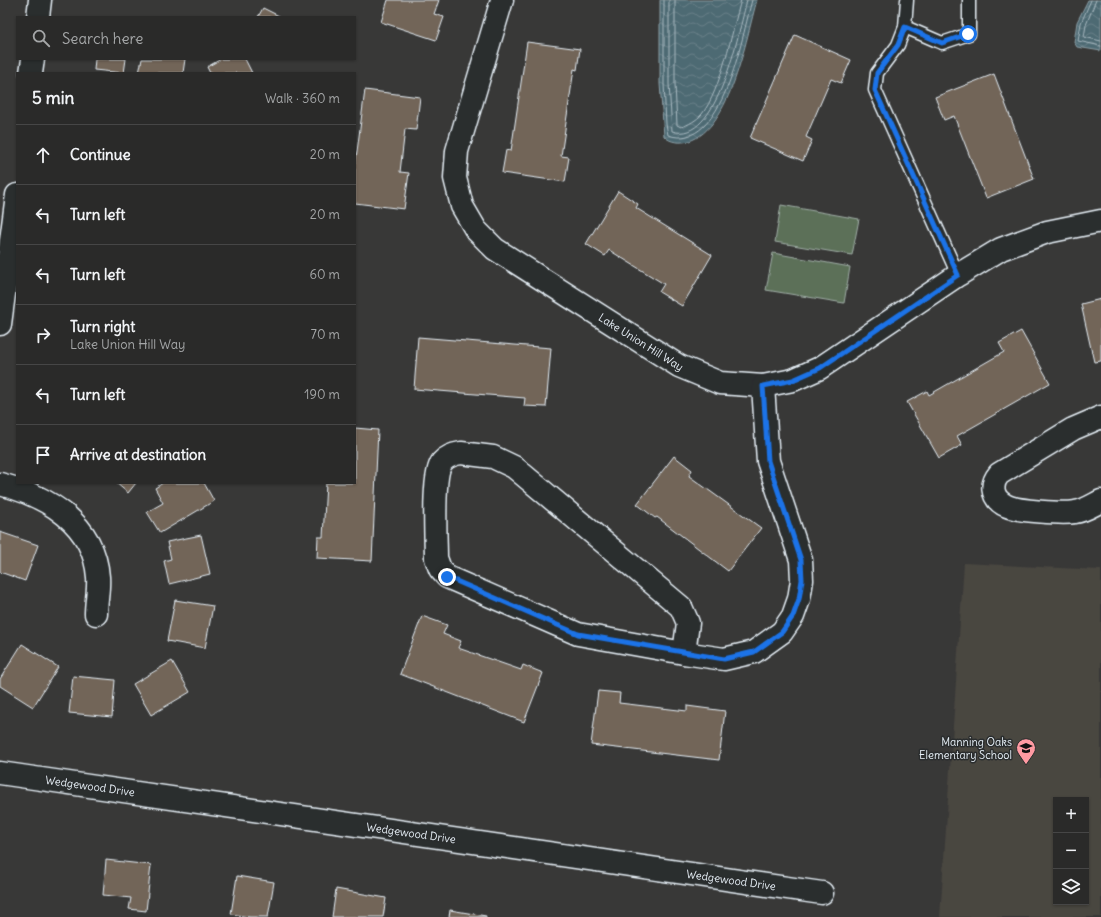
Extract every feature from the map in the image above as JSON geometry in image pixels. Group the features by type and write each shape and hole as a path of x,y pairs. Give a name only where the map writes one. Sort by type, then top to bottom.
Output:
{"street":[{"path":"38,16 40,0"},
{"name":"Lake Union Hill Way","path":"502,0 457,151 456,178 462,206 476,230 495,249 678,366 720,383 763,386 793,380 820,368 958,275 1001,249 1047,232 1101,221"},
{"path":"31,72 33,60"},
{"path":"0,324 14,244 16,211"},
{"path":"684,653 688,623 681,607 514,467 493,457 461,453 452,454 442,462 436,478 436,558 440,569 447,577 578,634 684,653 724,659 754,652 782,632 793,616 799,599 802,580 801,560 768,461 763,386"},
{"path":"1101,416 1073,429 999,474 994,480 993,491 999,501 1009,507 1061,513 1077,512 1101,502"},
{"path":"0,484 38,497 58,508 74,522 88,540 96,562 98,578 96,614"},
{"name":"Wedgewood Drive","path":"0,773 822,893"}],"lane":[{"path":"908,0 905,27 898,45 877,73 875,90 958,275"},
{"path":"905,27 942,43 968,34 970,0"}],"shaded area":[{"name":"Manning Oaks Elementary School","path":"964,563 1101,570 1101,917 940,917"}],"green space":[{"path":"781,205 859,219 852,255 775,242"},
{"path":"773,253 850,267 844,303 766,290"}],"water":[{"path":"660,0 757,0 742,58 726,101 716,119 704,133 686,142 672,141 664,136 660,84"},
{"path":"1088,0 1101,0 1101,51 1077,47 1074,42 1077,22"}],"building":[{"path":"388,0 439,0 434,14 444,17 436,40 381,22"},
{"path":"263,8 279,16 259,16"},
{"path":"795,35 851,60 841,83 831,79 806,137 812,140 803,161 750,138"},
{"path":"527,42 580,49 577,70 574,69 561,156 569,157 565,182 502,173 506,150 511,151"},
{"path":"95,60 126,60 124,72 94,70"},
{"path":"142,60 185,60 183,72 139,72"},
{"path":"219,60 246,60 252,72 210,72 207,67"},
{"path":"994,74 1034,179 986,198 954,116 944,120 935,97"},
{"path":"365,90 420,97 416,130 405,129 400,172 409,173 404,209 356,203 356,159"},
{"path":"618,191 638,204 636,208 712,255 682,306 659,292 664,284 609,250 605,256 586,244"},
{"path":"1101,299 1101,361 1094,362 1081,304"},
{"path":"1021,331 1050,383 957,436 962,445 939,458 907,402 927,391 929,395 1004,352 999,343"},
{"path":"418,337 551,348 546,407 524,406 525,398 414,389"},
{"path":"356,428 378,430 372,561 317,558 318,537 323,537 326,484 356,484"},
{"path":"674,456 692,470 689,476 761,528 728,571 657,517 655,518 637,504"},
{"path":"117,484 135,484 128,493"},
{"path":"161,484 205,484 214,501 160,533 147,512 163,503 155,488"},
{"path":"0,532 38,545 25,581 0,572"},
{"path":"201,535 210,574 169,584 164,561 171,559 167,542"},
{"path":"175,600 213,606 205,648 167,641"},
{"path":"422,616 447,625 443,634 461,641 458,648 521,670 523,665 543,673 524,722 400,674"},
{"path":"22,644 58,667 33,707 0,686 0,679"},
{"path":"172,661 190,692 151,715 133,684"},
{"path":"73,676 115,680 112,717 69,713"},
{"path":"598,691 620,693 619,703 687,711 687,706 725,711 719,760 591,745"},
{"path":"106,860 151,865 146,911 129,909 131,898 103,895"},
{"path":"237,876 274,882 268,917 250,917 231,914"},
{"path":"336,889 386,898 383,917 332,917"},
{"path":"450,910 486,916 486,917 449,917"}],"place":[{"name":"Manning Oaks Elementary School","path":"1026,765"}],"route":[{"path":"447,577 578,634 684,653 724,659 754,652 782,632 793,616 799,599 802,580 801,560 768,461 763,386 793,380 820,368 958,275 875,90 877,73 898,45 905,27 942,43 968,34"}]}
